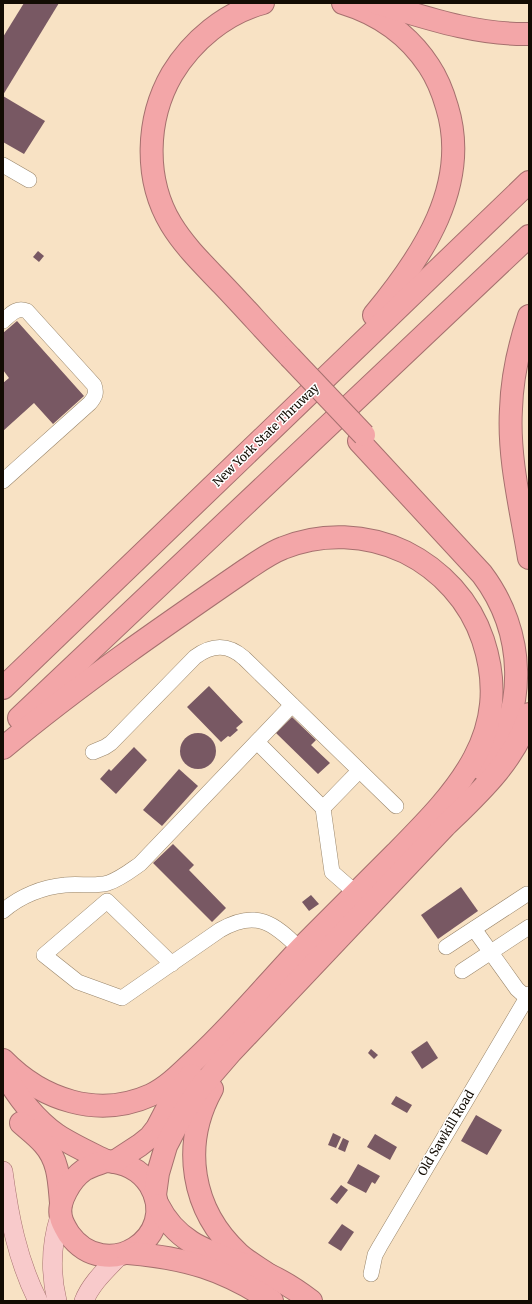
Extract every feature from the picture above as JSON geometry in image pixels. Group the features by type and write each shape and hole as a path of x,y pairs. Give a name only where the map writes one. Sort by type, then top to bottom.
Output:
{"highway":[{"path":"239,3 220,14 192,35 163,74 150,105 146,122 143,154 151,200 164,228 173,242 195,268 287,360 486,566 498,582 515,615 525,650 526,684 519,722 509,747 487,782"},
{"path":"263,3 239,12 210,30 178,64 170,78 158,108 152,139 152,161 159,197 171,224 201,262 287,360"},
{"path":"283,419 369,321 410,269 428,239 439,214 447,193 453,162 454,145 450,116 440,85 424,58 401,33 388,23 373,14 343,3"},
{"path":"377,3 476,30 529,34"},
{"name":"New York State Thruway","path":"3,688 529,182"},
{"path":"3,734 529,236"},
{"path":"529,316 521,341 515,368 511,409 511,428 515,471 529,558"},
{"path":"3,1060 21,1077 35,1087 49,1094 77,1103 107,1105 136,1100 164,1088 216,1040 300,949 440,808 460,792 484,766 492,754 506,728 513,708 517,682 517,667 513,638 502,605 496,593 482,574 361,438"},
{"path":"3,748 37,720 142,641 264,557 282,548 319,538 359,538 396,548 414,557 442,577 465,603 480,631 485,645 491,672 491,688 489,718 485,734 476,757 440,808"},
{"path":"124,1254 142,1243 152,1230 155,1222 156,1200 162,1159 173,1131 181,1117 209,1077 258,1023 445,826 471,801 514,749 522,734 529,714"},
{"path":"258,1023 220,1075 202,1108 195,1133 194,1170 200,1196 220,1232 240,1254 306,1300"},
{"path":"61,1211 67,1189 76,1176 89,1167 110,1161 140,1146 150,1137 157,1128 169,1105 216,1040"},
{"path":"3,1071 27,1108 58,1136 110,1161 127,1166 139,1173 149,1183 161,1212 179,1232 199,1248 269,1275"},
{"path":"3,1100 18,1119 43,1143 54,1159 59,1178 61,1211 66,1228 81,1247 96,1254 112,1256 124,1254 157,1255 203,1266 241,1282 272,1301"}],"main road":[{"path":"3,1171 10,1222 26,1276 38,1301"},
{"path":"57,1301 52,1271 52,1257 56,1230 61,1211"},
{"path":"84,1301 90,1289 97,1280 124,1254"}],"street":[{"path":"3,165 29,180"},
{"path":"3,321 15,310 21,309 27,311 94,385 96,390 95,397 90,403 3,481"},
{"path":"93,752 105,748 111,743 195,656 211,648 229,648 237,652 396,806"},
{"path":"3,911 9,905 28,895 49,888 65,885 106,883 117,880 140,864 292,705"},
{"path":"257,742 323,808 332,872 356,894"},
{"path":"323,808 359,771"},
{"path":"106,883 107,901 172,964"},
{"path":"446,947 527,894"},
{"path":"107,901 44,955 78,982 122,998 220,930 241,920 262,921 272,925 281,930 300,949"},
{"path":"462,971 529,927"},
{"path":"474,929 517,989 528,996"},
{"name":"Old Sawkill Road","path":"371,1274 375,1255 380,1246 528,996"}],"building":[{"path":"24,3 59,3 3,95 3,37"},
{"path":"3,96 45,121 24,154 3,142"},
{"path":"38,251 44,256 39,262 33,257"},
{"path":"17,321 84,396 53,424 34,403 3,431 3,383 9,378 3,370 3,333"},
{"path":"209,686 243,722 236,728 238,730 221,742 187,707"},
{"path":"292,717 316,740 311,745 330,763 318,774 276,733"},
{"path":"202,733 211,738 215,744 215,758 211,764 202,769 194,769 185,764 181,758 180,747 185,738 191,734"},
{"path":"134,747 147,760 116,794 100,779 109,769 111,771"},
{"path":"179,769 198,786 162,826 143,810"},
{"path":"173,844 194,865 189,870 226,908 212,922 153,863"},
{"path":"461,887 478,911 438,939 421,915"},
{"path":"311,895 319,904 309,911 302,902"},
{"path":"427,1041 438,1058 422,1069 411,1052"},
{"path":"371,1049 378,1055 374,1059 368,1053"},
{"path":"396,1096 412,1105 407,1113 391,1104"},
{"path":"476,1115 502,1130 487,1155 461,1141"},
{"path":"333,1133 341,1137 336,1148 328,1145"},
{"path":"375,1134 397,1147 390,1160 367,1147"},
{"path":"343,1138 349,1141 345,1152 338,1149"},
{"path":"358,1164 380,1176 375,1184 372,1182 366,1193 347,1183"},
{"path":"341,1185 348,1190 337,1204 330,1199"},
{"path":"342,1224 354,1232 341,1251 328,1243"}]}
